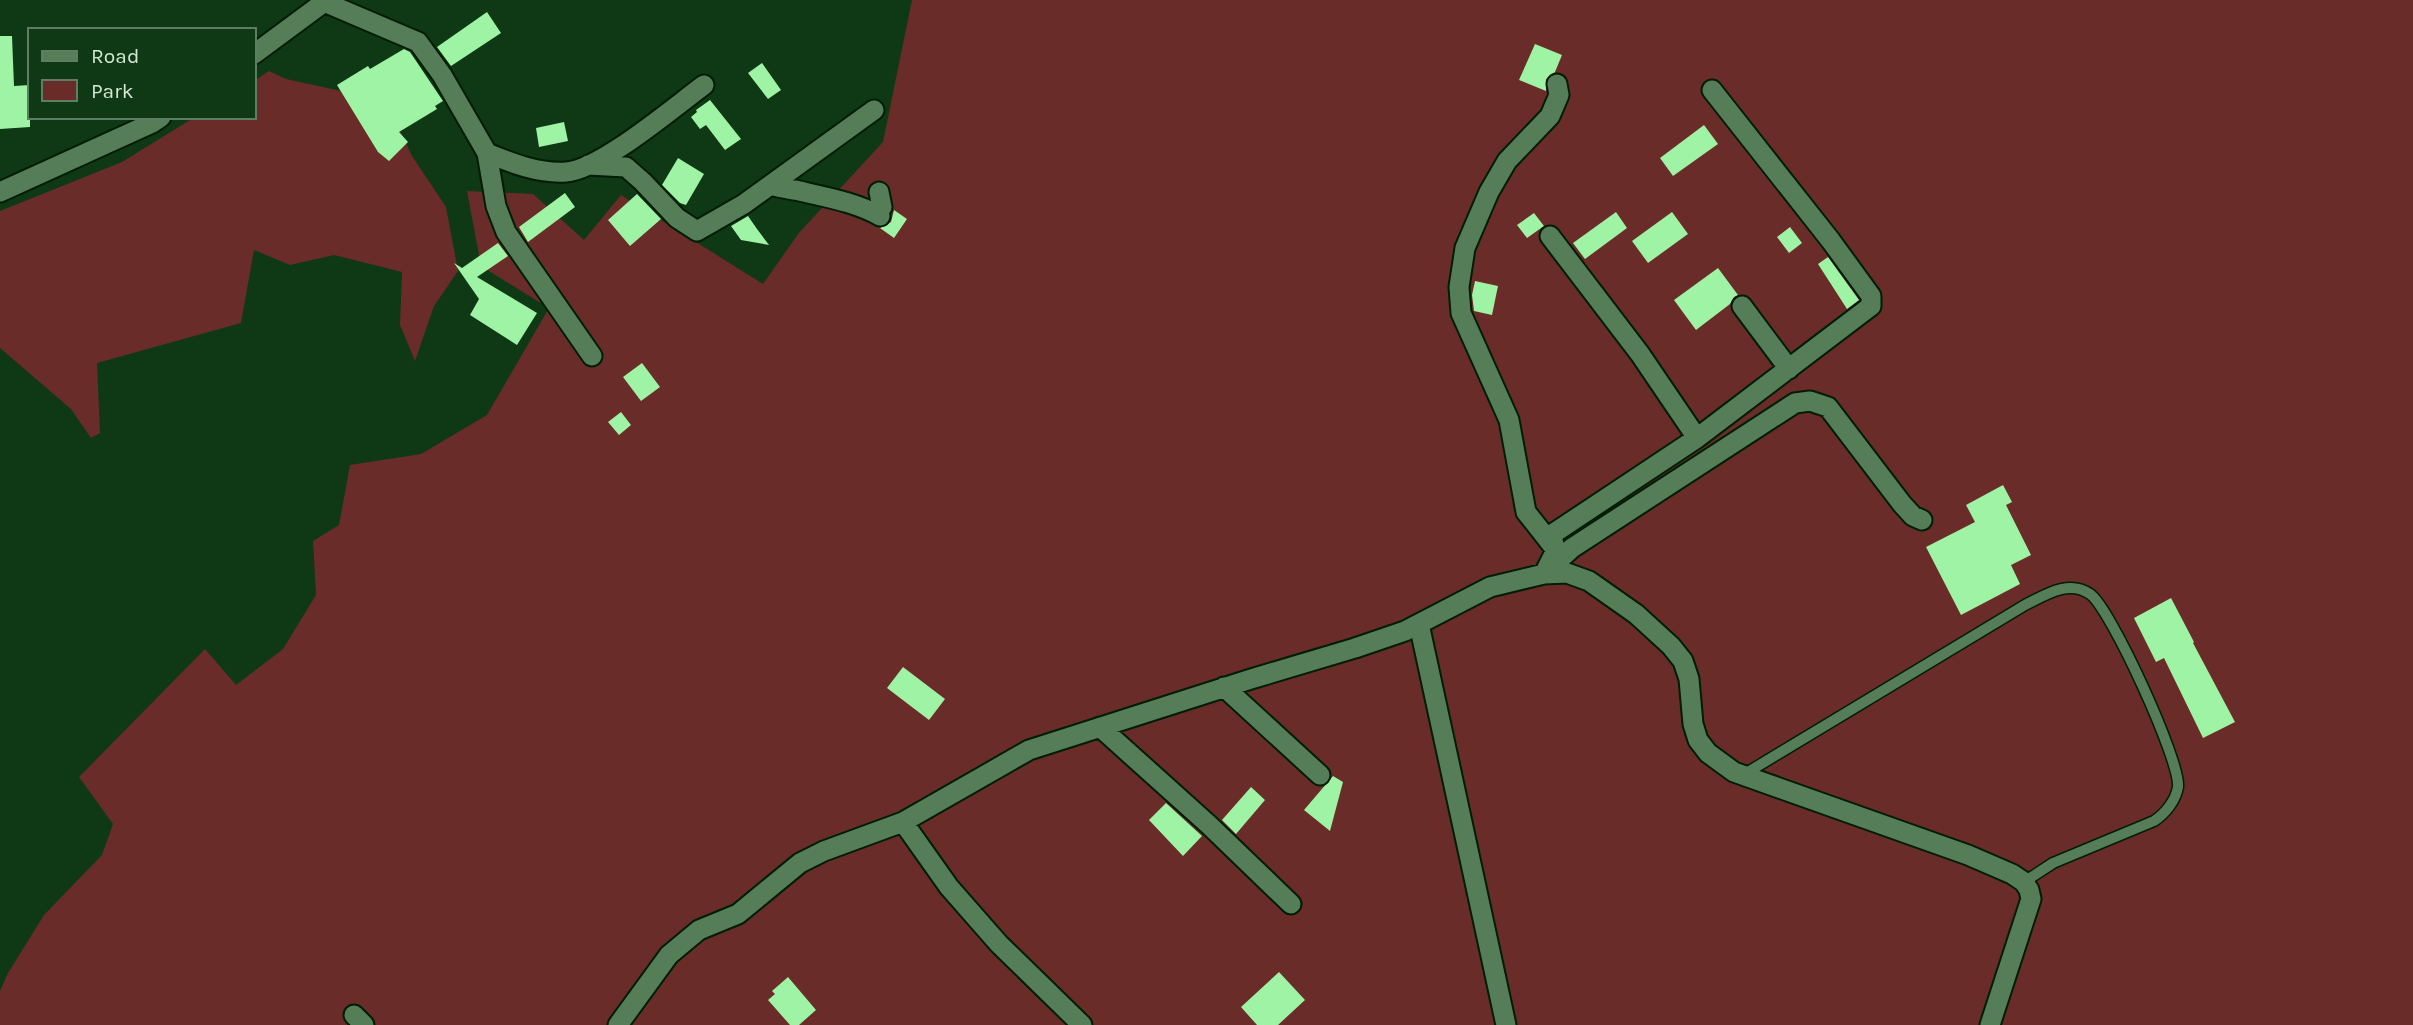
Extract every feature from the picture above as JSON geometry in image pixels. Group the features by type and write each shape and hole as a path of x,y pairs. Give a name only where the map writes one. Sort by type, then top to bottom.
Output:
{"street":[{"path":"256,53 325,1 418,42 442,75 487,153 496,206 506,232 592,356"},
{"path":"1556,550 1526,512 1509,420 1461,313 1459,287 1465,248 1489,192 1507,161 1550,116 1559,95 1557,84"},
{"path":"487,153 521,167 567,172 619,149 704,85"},
{"path":"1544,574 1556,550 1551,535 1698,438 1871,306 1871,296 1831,241 1712,90"},
{"path":"588,164 626,167 677,218 697,231 771,185 874,110"},
{"path":"0,192 158,119"},
{"path":"771,185 846,202 879,215 882,207 879,192"},
{"path":"1550,236 1640,354 1698,438"},
{"path":"1742,306 1789,369"},
{"path":"1544,574 1583,540 1795,403 1810,401 1828,407 1902,504 1913,516 1922,520"},
{"path":"618,1025 669,955 699,930 738,914 800,863 824,850 903,822 1029,750 1405,631 1490,587 1544,574 1567,573 1589,581 1636,614 1671,646 1683,661 1689,679 1693,724 1698,740 1720,764 1742,775 1968,855 2024,882 2031,899 1990,1025"},
{"path":"1419,624 1506,1025"},
{"path":"1224,687 1320,775"},
{"path":"1100,727 1209,825 1291,904"},
{"path":"903,822 949,887 999,944 1082,1025"}],"lane":[{"path":"1742,775 2025,605 2057,589 2075,588 2090,593 2102,605 2130,661 2165,739 2178,788 2163,815 2154,821 2053,863 2024,882"}],"green space":[{"path":"912,0 2413,0 2413,1025 0,1025 0,991 8,973 44,915 102,855 113,824 79,777 205,649 236,685 283,649 316,595 313,541 339,525 350,465 421,454 487,415 549,308 481,266 467,191 533,194 584,240 621,195 763,284 798,234 883,142"},
{"path":"269,71 286,79 355,94 394,118 412,156 446,207 458,271 434,306 415,361 400,325 402,272 334,255 290,265 254,250 241,323 97,363 100,433 91,438 71,409 0,348 0,211 122,162 192,119 256,119 256,80"}],"building":[{"path":"487,12 501,33 451,66 437,47"},
{"path":"0,36 12,36 14,86 28,85 30,127 0,129"},
{"path":"1535,44 1562,55 1555,72 1546,79 1546,91 1519,80"},
{"path":"404,49 410,52 443,101 435,106 437,109 399,132 408,142 389,161 378,152 337,85"},
{"path":"762,63 781,90 768,99 748,73"},
{"path":"710,100 741,139 725,150 706,125 700,129 691,117"},
{"path":"564,122 568,141 539,147 536,128"},
{"path":"1704,125 1718,144 1673,176 1660,158"},
{"path":"678,158 704,174 686,205 680,203 662,185"},
{"path":"565,193 575,207 528,242 519,227"},
{"path":"637,194 661,219 630,246 608,220"},
{"path":"894,210 907,219 894,238 880,228 891,222"},
{"path":"1616,212 1627,228 1585,259 1573,243"},
{"path":"1672,212 1688,234 1648,263 1632,241"},
{"path":"1534,213 1544,226 1527,238 1517,225"},
{"path":"748,216 769,245 741,240 731,226"},
{"path":"1790,227 1802,243 1789,253 1777,237"},
{"path":"498,243 508,256 477,277 537,313 517,345 470,315 479,299 454,263 462,268"},
{"path":"1828,257 1859,300 1847,309 1818,264"},
{"path":"1718,268 1738,295 1696,330 1674,300"},
{"path":"1475,281 1498,286 1492,315 1474,311 1472,295"},
{"path":"642,363 660,387 641,401 623,377"},
{"path":"621,412 631,425 619,435 608,422"},
{"path":"2003,485 2012,502 2006,505 2031,555 2011,565 2020,584 1961,615 1926,547 1975,522 1966,505"},
{"path":"2171,598 2235,722 2203,738 2164,658 2156,662 2134,618"},
{"path":"903,667 945,699 929,720 887,688"},
{"path":"1333,776 1343,782 1330,831 1304,810"},
{"path":"1251,787 1265,800 1236,834 1222,820"},
{"path":"1166,803 1202,836 1183,856 1149,820"},
{"path":"1279,972 1305,1000 1278,1025 1257,1025 1241,1007"},
{"path":"788,977 816,1010 799,1025 790,1025 768,1000 775,994 772,991"}]}
